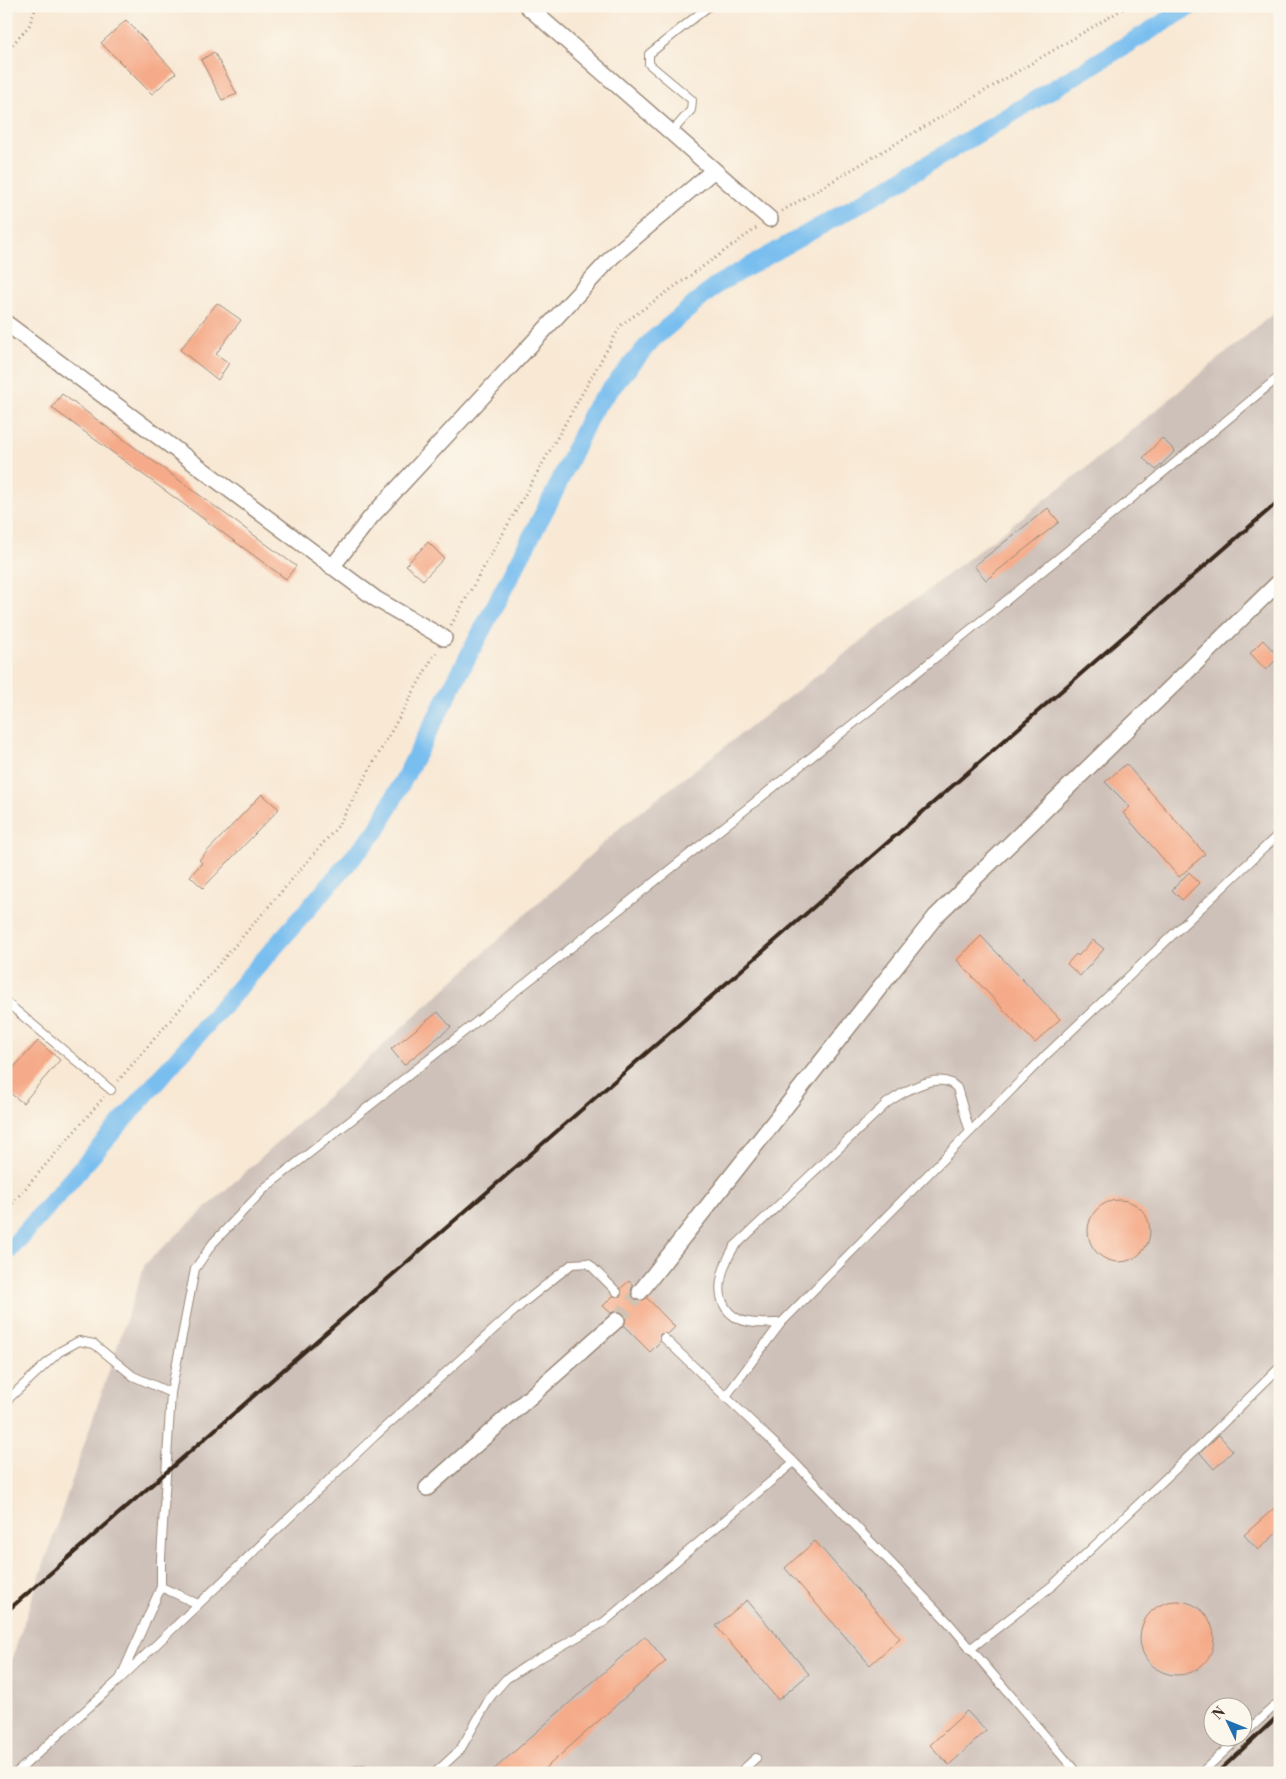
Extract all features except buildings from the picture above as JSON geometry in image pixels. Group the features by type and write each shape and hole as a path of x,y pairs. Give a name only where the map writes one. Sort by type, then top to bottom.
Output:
{"street":[{"path":"527,6 770,219"},
{"path":"332,567 371,517 613,256 714,170"},
{"path":"6,323 376,599 444,638"},
{"path":"640,1292 936,916 1280,581"},
{"path":"427,1488 617,1320"}],"lane":[{"path":"672,133 691,110 692,100 649,64 649,54 708,6"},
{"path":"120,1679 161,1587 160,1558 171,1393 195,1269 213,1243 266,1188 741,815 1075,546 1280,376"},
{"path":"726,1396 781,1323 1046,1055 1280,833"},
{"path":"6,1002 110,1090"},
{"path":"781,1323 751,1322 735,1317 726,1305 720,1291 720,1277 726,1260 734,1247 887,1103 903,1091 917,1085 940,1081 954,1084 957,1088 970,1132"},
{"path":"16,1773 120,1679 375,1436 522,1304 572,1264 588,1264 617,1292"},
{"path":"664,1338 794,1462 970,1649 1077,1773"},
{"path":"6,1401 59,1352 79,1341 94,1344 133,1376 171,1393"},
{"path":"970,1649 1053,1585 1206,1441 1280,1367"},
{"path":"435,1773 460,1750 491,1696 506,1679 604,1622 794,1462"},
{"path":"161,1587 198,1604"},
{"path":"1254,1725 1280,1701"},
{"path":"1201,1773 1230,1746"},
{"path":"739,1773 756,1758"},
{"path":"344,1773 363,1769 366,1773"}],"path":[{"path":"6,52 29,26 36,10 46,6"},
{"path":"6,1211 338,826 621,325 770,219 1128,6"}],"shaded area":[{"path":"1280,308 1280,1773 6,1773 6,1676 145,1264 623,825 1082,471"}],"waterway":[{"path":"6,1254 377,830 554,493 593,410 652,340 718,284 891,186 1191,6"}],"tunnel":[{"path":"617,1320 640,1292"}],"railway":[{"path":"6,1612 1280,500"},
{"path":"1217,1773 1280,1714"}]}
